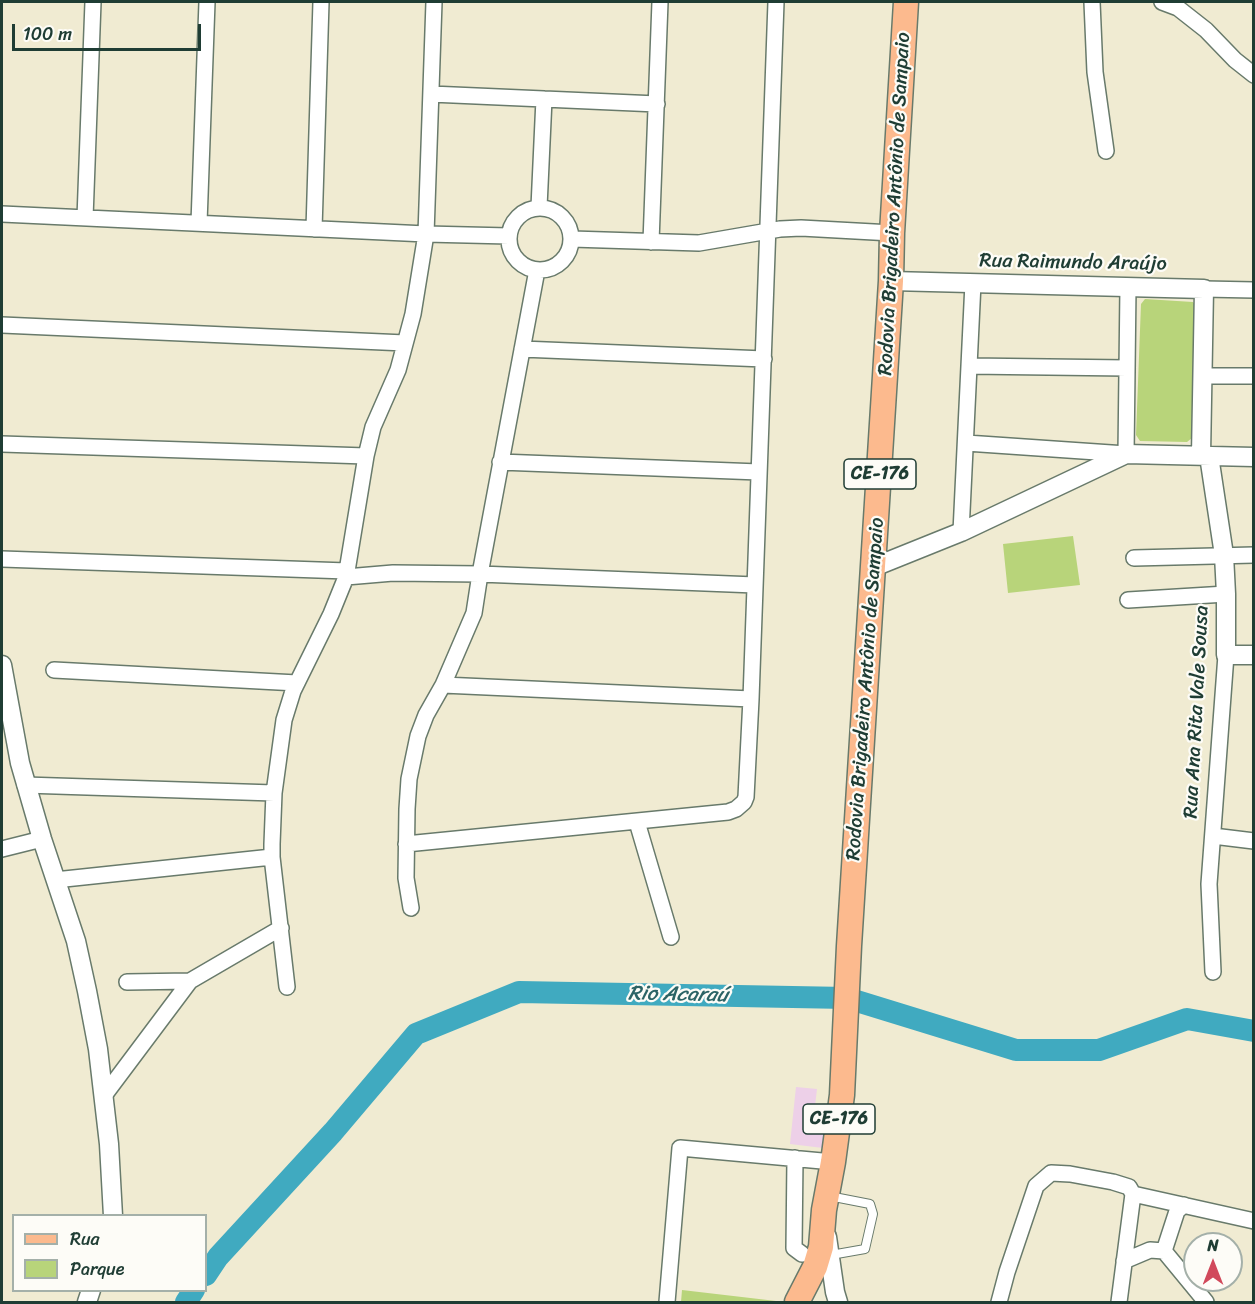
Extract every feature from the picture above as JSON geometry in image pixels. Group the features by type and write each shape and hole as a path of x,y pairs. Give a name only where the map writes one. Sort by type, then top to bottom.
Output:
{"main road":[{"name":"Rodovia Brigadeiro Antônio de Sampaio","path":"833,1162 842,1095 906,2"},
{"name":"CE-176","path":"793,1302 815,1268 833,1162"},
{"name":"CE-176","path":"793,1302 795,1272 825,1203"}],"street":[{"path":"85,218 93,2"},
{"path":"199,224 207,2"},
{"path":"314,229 321,2"},
{"path":"287,987 272,857 274,793 284,720 293,692 331,614 347,574 366,456 373,427 398,370 416,296 426,234 434,2"},
{"path":"651,242 660,2"},
{"path":"406,844 728,812 741,806 746,797 776,2"},
{"path":"1092,2 1095,72 1106,151"},
{"path":"1162,2 1178,8 1206,30 1235,60 1254,75"},
{"path":"431,94 657,104"},
{"path":"539,207 543,99"},
{"path":"539,207 558,213 566,220 572,239 565,258 548,269 537,270 519,262 513,255 509,246 509,236 515,219 530,209 539,207"},
{"path":"2,214 509,236"},
{"path":"572,239 699,243 780,229 801,228 892,233"},
{"path":"411,908 406,878 406,809 409,779 418,735 443,685 474,613 537,270"},
{"name":"Rua Raimundo Araújo","path":"891,281 1254,290"},
{"path":"961,532 973,283"},
{"path":"1126,454 1128,287"},
{"name":"Rua Ana Rita Vale Sousa","path":"1204,289 1205,456 1224,555 1226,594 1226,655 1209,884 1213,972"},
{"path":"2,325 405,343"},
{"path":"522,349 764,359"},
{"path":"969,366 1127,368"},
{"path":"1203,376 1254,376"},
{"path":"966,443 1126,454 1254,457"},
{"path":"2,444 366,456"},
{"path":"874,567 961,532 1126,454"},
{"path":"500,462 759,472"},
{"path":"1134,558 1254,555"},
{"path":"2,559 347,574 480,574 755,585"},
{"path":"1128,600 1226,594"},
{"path":"1226,655 1254,655"},
{"path":"2,665 3,685 25,785 78,951 98,1049 109,1144 113,1214"},
{"path":"54,670 297,683"},
{"path":"443,685 751,699"},
{"path":"25,785 274,793"},
{"path":"637,822 671,937"},
{"path":"1213,836 1254,841"},
{"path":"2,849 42,839"},
{"path":"55,880 272,857"},
{"path":"103,1097 190,981 281,928"},
{"path":"127,982 190,981"},
{"path":"667,1302 680,1148 833,1162"},
{"path":"795,1158 794,1248 802,1254"},
{"path":"999,1302 1036,1186 1051,1173 1070,1174 1130,1187 1133,1194 1119,1302"},
{"path":"1133,1194 1254,1221"},
{"path":"825,1203 835,1299"},
{"path":"1164,1251 1177,1211 1184,1205"},
{"path":"1124,1261 1150,1250 1164,1251 1206,1302"}],"lane":[{"path":"825,1203 870,1204 873,1214 865,1249 829,1255"}],"shaded area":[{"path":"796,1087 817,1089 815,1106 827,1107 823,1148 790,1144"}],"green space":[{"path":"1145,299 1193,302 1197,307 1192,438 1187,442 1140,441 1136,435 1141,304"},
{"path":"1073,536 1080,585 1008,593 1003,544"},
{"path":"682,1290 776,1301 681,1302"}],"waterway":[{"name":"Rio Acaraú","path":"207,1274 218,1257 333,1132 416,1034 519,992 847,998 1016,1050 1099,1050 1187,1019 1254,1031"},
{"name":"Rio Acaraú","path":"186,1302 193,1292"}]}
